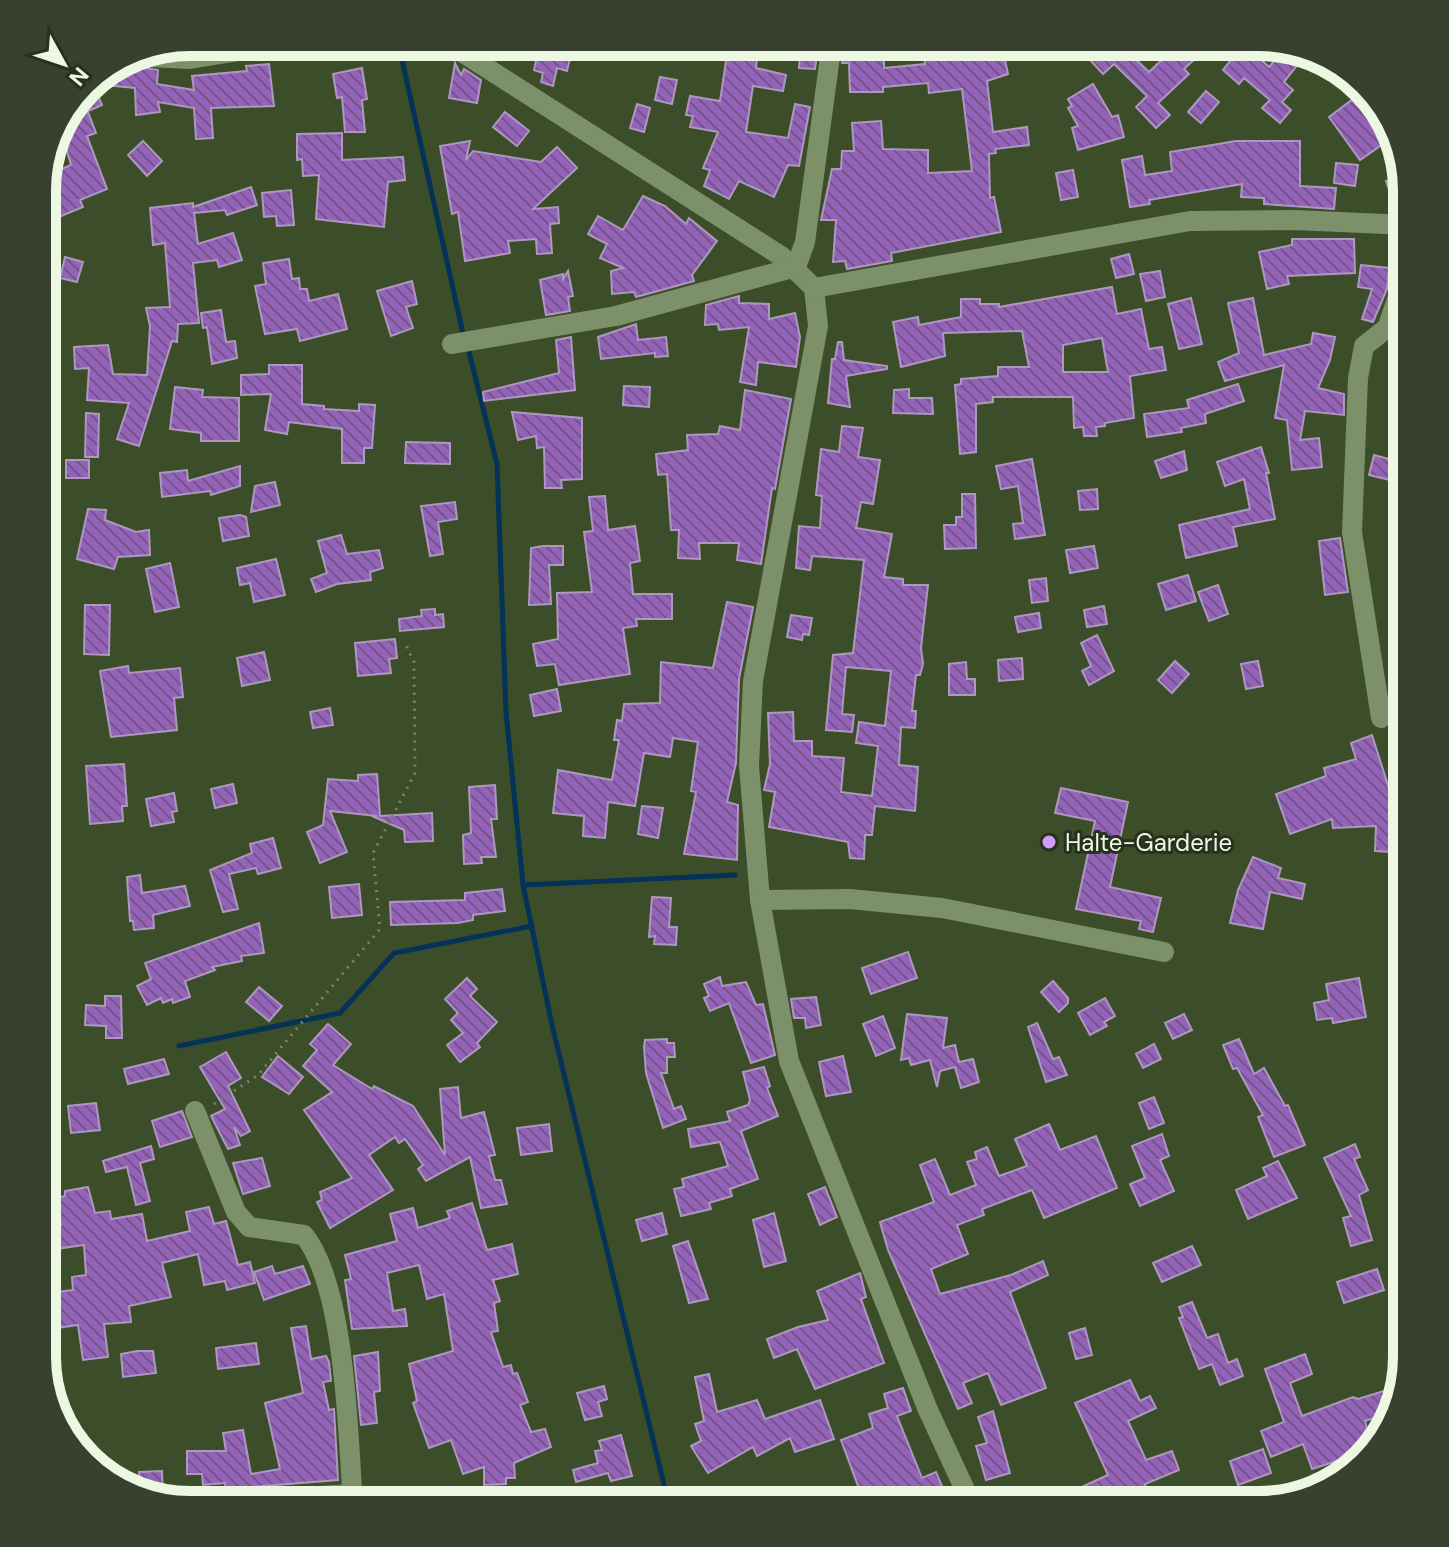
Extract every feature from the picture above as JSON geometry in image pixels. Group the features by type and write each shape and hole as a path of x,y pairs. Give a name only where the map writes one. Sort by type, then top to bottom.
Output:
{"street":[{"path":"172,58 208,56"},
{"path":"468,56 796,267 814,288 818,326 753,681 749,766 760,900 789,1061 928,1410 966,1491"},
{"path":"796,267 805,242 830,56"},
{"path":"814,288 1190,221 1295,220 1393,224"},
{"path":"462,342 616,316 796,267"},
{"path":"1381,718 1352,532 1358,378 1364,346 1387,328 1393,311"},
{"path":"760,900 850,899 942,908 1164,952"},
{"path":"195,1111 236,1212 249,1227 304,1235 315,1249 335,1309 351,1491"}],"path":[{"path":"195,1111 233,1094 258,1075 380,929 373,853 415,773 414,662 406,645"}],"building":[{"path":"537,56 571,56 567,71 557,68 553,86 541,82 543,73 534,70"},
{"path":"727,56 758,56 756,68 786,75 783,91 753,86 746,132 788,138 795,104 810,107 799,166 788,165 774,197 739,181 729,199 704,186 710,170 703,168 718,132 690,127 693,116 686,115 690,96 720,101"},
{"path":"800,56 817,56 815,69 799,68"},
{"path":"844,56 884,56 884,68 925,64 924,56 1004,56 1008,74 987,81 993,132 1027,127 1029,145 995,149 996,153 989,154 990,198 994,197 1001,232 891,253 892,261 847,269 845,261 833,262 836,220 821,220 832,169 841,169 842,151 854,151 852,123 881,121 883,149 928,150 928,173 972,171 962,89 929,93 928,83 883,87 883,92 850,92 849,63 842,63"},
{"path":"1096,56 1132,56 1149,72 1166,56 1175,59 1178,56 1197,57 1184,69 1189,74 1158,103 1170,115 1156,128 1136,107 1147,96 1114,64 1103,74 1091,61"},
{"path":"1234,56 1257,56 1269,67 1277,58 1299,63 1284,82 1293,90 1282,102 1291,110 1280,123 1262,108 1270,100 1244,78 1239,84 1223,70"},
{"path":"455,63 461,75 464,69 481,80 477,103 449,98"},
{"path":"269,64 274,106 211,108 213,138 196,139 194,108 158,102 160,112 136,115 135,88 107,85 138,67 158,70 157,84 194,90 192,76 247,71 246,66"},
{"path":"362,68 367,99 362,100 365,132 345,132 342,97 337,98 333,74"},
{"path":"660,77 677,80 672,104 655,100"},
{"path":"1093,84 1112,117 1118,115 1124,137 1078,150 1072,128 1078,126 1068,108 1072,106 1068,99"},
{"path":"1206,91 1219,102 1201,123 1188,112"},
{"path":"1355,97 1370,115 1384,143 1360,160 1329,117"},
{"path":"88,104 102,105 79,115"},
{"path":"637,104 650,108 644,132 630,128"},
{"path":"88,112 96,133 87,136 107,189 80,200 83,207 56,218 58,171 71,165 65,144 78,116"},
{"path":"505,112 529,131 517,146 493,127"},
{"path":"342,133 342,160 403,157 405,180 388,182 384,227 316,219 319,175 303,176 302,159 297,160 297,134"},
{"path":"143,141 162,161 147,176 128,155"},
{"path":"470,141 466,160 473,151 541,162 557,147 577,168 533,209 558,207 559,223 550,224 552,253 537,254 536,239 508,241 510,253 465,261 458,212 452,214 440,146"},
{"path":"1236,141 1300,141 1300,186 1336,188 1334,209 1264,204 1264,198 1241,197 1242,184 1149,200 1150,204 1130,207 1122,160 1142,156 1145,175 1172,171 1170,152"},
{"path":"1336,163 1358,165 1355,186 1334,183"},
{"path":"1073,170 1078,197 1061,200 1056,173"},
{"path":"1392,179 1393,198 1392,198 1386,181"},
{"path":"251,187 257,205 227,215 225,210 194,213 198,244 233,233 242,260 219,267 217,260 193,263 199,323 178,324 177,342 172,341 139,446 117,439 129,403 87,400 89,368 75,369 74,347 108,345 113,374 147,375 150,326 146,308 170,307 165,243 153,245 150,208 193,203 193,207"},
{"path":"291,190 294,225 277,226 276,216 264,217 262,193"},
{"path":"643,196 665,206 686,224 689,218 717,241 692,275 694,281 636,297 634,292 612,294 611,271 623,268 600,258 607,244 588,234 598,216 623,230"},
{"path":"1292,239 1354,239 1355,273 1287,276 1289,284 1267,289 1259,252 1292,245"},
{"path":"1129,254 1134,274 1116,278 1111,259"},
{"path":"65,257 83,262 77,282 60,278"},
{"path":"289,259 292,279 299,278 300,289 307,289 309,301 338,294 347,329 300,341 297,329 265,334 255,286 266,284 263,263"},
{"path":"1361,265 1389,268 1387,289 1373,322 1362,319 1372,289 1358,287"},
{"path":"568,271 573,296 568,297 570,311 546,315 540,280 563,274 563,279"},
{"path":"1160,271 1165,297 1146,301 1140,274"},
{"path":"412,281 417,304 406,307 413,328 391,336 377,291"},
{"path":"1112,287 1117,314 1141,309 1149,349 1162,347 1166,370 1130,376 1134,418 1096,427 1097,436 1084,436 1083,427 1074,428 1073,397 993,397 993,402 976,404 976,452 960,454 955,385 961,384 961,379 998,376 998,367 1029,367 1022,331 943,333 945,356 901,367 893,322 918,317 919,325 961,317 961,299 980,299 980,304 999,304 999,307","holes":["1102,338 1108,372 1063,372 1063,345"]},
{"path":"739,296 739,303 769,304 769,319 795,313 800,337 796,367 758,362 756,385 740,382 749,327 719,330 718,324 705,325 706,305"},
{"path":"1191,298 1202,344 1179,349 1168,304"},
{"path":"1253,298 1264,355 1311,344 1313,333 1335,337 1330,360 1318,388 1344,394 1344,415 1305,411 1300,440 1319,438 1322,467 1292,470 1287,420 1275,418 1284,365 1225,381 1218,362 1239,353 1228,303"},
{"path":"221,310 226,342 235,341 237,358 212,364 207,327 203,328 201,313"},
{"path":"636,324 638,340 666,337 668,356 655,357 655,353 601,359 598,337"},
{"path":"571,337 575,390 484,401 483,392 559,373 556,340"},
{"path":"838,342 842,342 844,360 887,366 887,369 846,376 850,407 828,403 832,359 835,359"},
{"path":"269,365 302,365 302,404 359,411 359,404 375,405 372,448 364,448 364,463 342,463 342,429 289,422 287,434 265,430 271,394 241,395 241,375 269,374"},
{"path":"1238,384 1244,401 1205,414 1206,423 1181,428 1182,432 1147,437 1144,414 1189,408 1187,400"},
{"path":"624,386 650,387 649,407 623,405"},
{"path":"175,387 203,390 202,397 239,398 239,441 201,441 201,433 170,429"},
{"path":"909,389 909,398 932,398 933,414 893,413 894,390"},
{"path":"745,390 791,399 775,489 772,488 761,564 737,560 739,543 699,543 700,559 678,558 679,530 671,530 667,474 658,475 656,454 688,450 687,435 718,434 720,426 740,430"},
{"path":"512,412 582,418 582,479 561,480 562,488 545,488 544,447 537,448 536,436 518,440"},
{"path":"86,413 99,414 98,457 85,457"},
{"path":"842,426 863,428 858,457 880,460 873,504 861,502 856,528 892,534 884,577 903,579 903,585 928,585 921,648 923,664 920,675 916,675 912,711 916,711 915,728 901,727 899,765 918,767 915,811 875,806 872,835 865,835 864,859 850,858 848,842 769,827 775,792 764,790 770,764 768,713 793,712 794,741 812,741 812,756 844,758 841,792 872,796 878,746 856,743 859,722 885,726 891,671 846,667 842,714 854,715 852,732 826,730 833,655 853,653 864,560 812,556 810,570 796,568 799,526 820,528 822,496 816,495 821,449 839,452"},
{"path":"406,442 450,443 450,464 405,463"},
{"path":"1261,447 1269,473 1266,473 1275,519 1233,527 1237,546 1186,558 1179,525 1250,509 1244,479 1225,486 1217,462"},
{"path":"1184,451 1187,470 1161,478 1155,461"},
{"path":"1374,455 1393,460 1393,481 1369,475"},
{"path":"1032,459 1045,535 1015,539 1013,524 1023,523 1018,486 1001,489 996,466"},
{"path":"66,460 89,460 89,478 66,478"},
{"path":"240,466 240,486 211,495 210,491 162,497 160,473 187,470 188,481"},
{"path":"275,482 280,505 251,512 255,486"},
{"path":"1097,489 1098,509 1080,510 1078,491"},
{"path":"962,494 975,494 976,548 945,549 944,525 956,525 956,517 962,517"},
{"path":"605,496 608,530 635,526 640,561 630,563 633,594 672,594 672,619 636,619 637,626 623,628 630,674 559,685 555,664 537,666 533,644 558,639 557,593 592,592 584,532 593,531 589,497"},
{"path":"455,502 457,519 438,522 443,554 430,556 421,506"},
{"path":"88,509 106,510 105,520 136,532 149,530 150,555 118,557 114,569 77,559"},
{"path":"246,517 249,536 223,541 219,518"},
{"path":"341,535 347,554 379,550 383,568 370,572 371,580 337,584 316,592 311,579 327,573 318,541"},
{"path":"1340,538 1348,592 1325,595 1319,541"},
{"path":"563,546 563,565 549,565 551,604 529,605 531,548"},
{"path":"1094,546 1098,568 1070,573 1066,550"},
{"path":"276,559 285,595 254,602 250,583 240,585 237,568"},
{"path":"170,563 179,607 155,612 146,569"},
{"path":"1188,575 1196,601 1166,610 1158,584"},
{"path":"1046,578 1048,601 1032,603 1029,580"},
{"path":"1218,585 1228,614 1209,621 1198,592"},
{"path":"727,602 753,607 739,679 736,763 727,802 738,805 737,860 684,854 696,792 691,791 698,742 673,738 670,757 644,753 635,806 608,802 605,838 583,836 584,816 553,813 558,770 612,780 619,740 614,740 617,720 622,721 624,704 660,703 661,662 713,668"},
{"path":"85,605 110,605 109,655 84,654"},
{"path":"1104,606 1107,624 1087,627 1084,610"},
{"path":"435,609 435,615 443,614 444,627 400,631 399,619 422,616 421,610"},
{"path":"1039,613 1041,628 1018,632 1015,617"},
{"path":"791,615 812,618 809,635 803,634 802,640 787,637"},
{"path":"1097,635 1114,671 1089,685 1082,671 1091,666 1081,643"},
{"path":"395,639 397,658 389,659 391,673 358,676 355,643"},
{"path":"264,652 270,680 242,686 237,658"},
{"path":"1022,658 1023,679 999,681 998,660"},
{"path":"1175,661 1189,674 1172,693 1158,680"},
{"path":"1258,661 1263,686 1246,689 1241,664"},
{"path":"966,662 967,679 975,679 975,695 949,695 949,664"},
{"path":"128,666 129,673 180,668 183,697 174,698 177,730 111,737 100,671"},
{"path":"557,689 561,711 534,716 530,695"},
{"path":"330,708 333,725 313,728 310,712"},
{"path":"1372,735 1392,798 1390,852 1375,851 1376,826 1333,828 1332,819 1290,834 1276,794 1326,776 1324,768 1356,759 1351,743"},
{"path":"124,764 127,806 122,806 123,821 90,824 86,766"},
{"path":"377,774 380,816 432,813 433,841 405,842 404,830 372,816 377,816 330,811 347,852 320,863 307,832 323,825 328,779 358,781 358,775"},
{"path":"233,784 237,803 215,808 211,789"},
{"path":"495,785 497,819 491,819 496,857 481,857 482,863 464,864 463,835 471,833 469,787"},
{"path":"1061,788 1128,802 1110,887 1161,898 1153,932 1139,929 1141,921 1076,909 1095,821 1055,813"},
{"path":"174,793 177,811 172,812 174,822 151,826 146,799"},
{"path":"642,806 663,808 658,838 638,834"},
{"path":"273,838 281,868 258,874 256,868 229,874 238,909 223,912 210,870 252,853 250,844"},
{"path":"1253,857 1281,868 1278,878 1305,884 1302,899 1270,892 1263,929 1230,923 1238,890"},
{"path":"140,875 142,893 185,886 190,906 153,915 154,928 134,930 133,921 130,921 127,877"},
{"path":"359,884 362,915 332,918 329,887"},
{"path":"502,889 505,911 473,915 473,920 458,923 391,925 390,902 465,900 465,893"},
{"path":"652,897 671,898 669,927 677,927 676,945 654,944 655,936 649,937"},
{"path":"259,923 264,953 241,956 242,961 212,967 215,970 185,981 190,997 173,1003 172,999 163,1003 161,998 147,1005 137,986 151,979 145,963"},
{"path":"908,952 917,978 871,994 862,968"},
{"path":"720,977 722,986 746,982 756,1005 763,1004 775,1055 751,1063 729,1003 710,1011 704,998 709,996 704,984"},
{"path":"467,978 477,989 470,996 497,1022 477,1043 480,1047 460,1062 447,1045 463,1033 451,1020 458,1013 445,999"},
{"path":"1359,978 1366,1017 1333,1023 1332,1018 1317,1020 1314,1003 1329,1000 1326,984"},
{"path":"1053,981 1068,998 1068,1003 1059,1012 1041,992"},
{"path":"259,987 282,1006 269,1021 246,1002"},
{"path":"105,996 121,996 122,1038 106,1038 106,1026 85,1025 86,1005 105,1006"},
{"path":"816,997 821,1025 806,1028 805,1018 794,1018 791,999"},
{"path":"1105,998 1115,1016 1104,1022 1107,1026 1090,1035 1078,1013"},
{"path":"907,1014 947,1018 943,1048 955,1045 959,1062 973,1059 979,1082 961,1088 955,1067 940,1071 937,1087 930,1060 911,1065 909,1058 901,1060"},
{"path":"1184,1014 1192,1030 1173,1039 1165,1023"},
{"path":"883,1016 895,1048 876,1056 863,1024"},
{"path":"1037,1023 1053,1059 1059,1057 1067,1075 1046,1082 1028,1027"},
{"path":"328,1024 351,1044 333,1065 372,1089 374,1086 413,1106 445,1155 440,1089 458,1087 461,1118 484,1112 495,1155 489,1156 495,1180 501,1180 507,1204 481,1208 470,1157 426,1181 418,1169 423,1165 405,1139 399,1143 395,1137 369,1155 393,1190 330,1228 317,1202 322,1200 320,1192 352,1178 304,1110 332,1092 303,1066 317,1050 310,1044"},
{"path":"667,1039 667,1043 674,1043 675,1057 667,1057 667,1073 661,1073 674,1109 681,1106 686,1119 663,1128 646,1073 644,1047 645,1040"},
{"path":"1239,1039 1254,1074 1264,1068 1285,1106 1288,1105 1305,1145 1274,1157 1258,1117 1263,1115 1237,1068 1233,1069 1223,1045"},
{"path":"1154,1044 1161,1059 1143,1068 1136,1054"},
{"path":"226,1052 241,1078 228,1086 250,1131 241,1136 234,1127 240,1145 228,1149 211,1116 225,1109 200,1067"},
{"path":"278,1056 303,1077 289,1094 262,1077"},
{"path":"843,1056 851,1092 826,1096 819,1062"},
{"path":"164,1059 169,1074 128,1084 124,1069"},
{"path":"764,1067 770,1086 767,1088 778,1116 741,1131 758,1179 730,1189 732,1196 709,1203 711,1209 681,1216 674,1189 684,1187 682,1179 728,1166 720,1142 691,1147 688,1129 730,1121 727,1112 748,1105 750,1100 743,1072"},
{"path":"1154,1097 1164,1123 1149,1129 1139,1103"},
{"path":"96,1103 100,1130 71,1133 68,1106"},
{"path":"182,1111 192,1137 160,1147 152,1121"},
{"path":"549,1124 552,1151 521,1155 517,1128"},
{"path":"1049,1124 1060,1150 1096,1136 1117,1188 1044,1218 1032,1190 982,1209 984,1215 957,1225 968,1254 931,1269 940,1294 1011,1275 1043,1261 1048,1275 1010,1292 1046,1388 1001,1405 988,1373 963,1383 972,1403 958,1409 888,1250 880,1222 934,1202 920,1165 935,1159 950,1195 976,1185 967,1162 977,1159 975,1152 987,1147 999,1176 1027,1166 1015,1139"},
{"path":"1162,1134 1169,1156 1160,1160 1174,1191 1140,1206 1130,1184 1145,1178 1132,1146"},
{"path":"1355,1144 1360,1157 1354,1159 1368,1190 1359,1195 1372,1240 1351,1246 1343,1218 1351,1216 1324,1158"},
{"path":"151,1146 154,1159 140,1163 150,1201 136,1205 127,1167 106,1172 103,1161"},
{"path":"262,1158 270,1186 243,1194 233,1163"},
{"path":"1278,1161 1297,1198 1248,1219 1236,1190 1267,1176 1263,1168"},
{"path":"88,1187 95,1213 110,1211 111,1219 142,1214 147,1241 190,1231 186,1212 209,1207 214,1224 226,1221 238,1265 250,1262 255,1283 227,1290 225,1281 204,1285 198,1254 162,1263 171,1297 129,1306 131,1322 104,1324 108,1357 83,1360 78,1325 56,1328 56,1292 73,1290 72,1277 86,1275 84,1245 56,1249 56,1225 61,1225 56,1198 65,1196 65,1191"},
{"path":"825,1187 837,1217 820,1225 808,1194"},
{"path":"472,1203 487,1250 512,1244 518,1274 493,1280 500,1301 494,1303 498,1331 491,1332 503,1367 511,1365 513,1374 517,1373 528,1402 520,1405 531,1432 545,1429 551,1447 514,1463 515,1478 506,1478 506,1484 484,1485 484,1467 463,1474 451,1440 429,1448 413,1403 417,1401 409,1364 453,1351 444,1294 427,1299 419,1265 387,1273 393,1311 405,1309 407,1326 352,1329 345,1280 351,1279 345,1255 397,1241 390,1214 413,1208 418,1228 450,1218 447,1211"},
{"path":"662,1213 667,1234 642,1241 636,1220"},
{"path":"774,1213 786,1261 764,1267 753,1220"},
{"path":"688,1241 708,1299 689,1303 673,1246"},
{"path":"1192,1246 1201,1265 1162,1282 1153,1263"},
{"path":"272,1266 275,1274 303,1266 310,1284 264,1300 254,1272"},
{"path":"1377,1269 1384,1290 1344,1303 1337,1282"},
{"path":"860,1273 866,1297 861,1299 884,1363 815,1389 797,1349 774,1358 767,1339 828,1320 817,1291"},
{"path":"1192,1302 1207,1338 1218,1334 1228,1363 1237,1359 1243,1376 1220,1385 1212,1364 1199,1369 1179,1318 1183,1317 1179,1307"},
{"path":"306,1326 311,1359 326,1356 329,1362 331,1381 323,1382 329,1410 334,1409 338,1480 226,1489 225,1483 203,1485 202,1474 187,1474 187,1451 226,1451 223,1433 243,1430 251,1474 280,1469 265,1403 303,1393 291,1328"},
{"path":"1085,1328 1092,1355 1076,1359 1069,1333"},
{"path":"256,1343 259,1364 218,1369 216,1348"},
{"path":"153,1351 156,1373 123,1377 121,1354"},
{"path":"378,1352 380,1391 374,1392 377,1423 361,1425 354,1356"},
{"path":"1305,1354 1312,1374 1290,1383 1302,1416 1353,1397 1358,1399 1388,1390 1378,1417 1365,1421 1368,1434 1360,1445 1347,1458 1312,1469 1303,1444 1271,1457 1261,1431 1284,1422 1265,1369"},
{"path":"709,1374 717,1412 757,1400 765,1419 820,1400 834,1439 795,1452 790,1438 757,1456 753,1447 708,1473 691,1446 701,1441 695,1424 704,1421 695,1377"},
{"path":"1130,1380 1140,1401 1150,1396 1156,1408 1128,1421 1146,1460 1172,1451 1179,1470 1145,1484 1147,1491 1073,1491 1108,1475 1075,1403"},
{"path":"604,1386 607,1399 598,1402 602,1416 585,1420 577,1393"},
{"path":"903,1388 911,1411 897,1416 922,1478 936,1472 944,1491 860,1491 841,1440 873,1428 869,1414 888,1408 884,1394"},
{"path":"993,1411 1010,1473 986,1480 976,1446 987,1443 978,1417"},
{"path":"621,1435 632,1476 611,1481 608,1473 576,1482 573,1470 598,1463 595,1451 602,1450 599,1441"},
{"path":"1263,1449 1271,1473 1238,1485 1230,1461"},
{"path":"162,1471 163,1488 139,1481 139,1472"}],"waterway":[{"path":"401,56 464,338"},
{"path":"468,348 497,464 506,712 523,885 552,1025 666,1491"},
{"path":"523,885 735,875"},
{"path":"179,1046 340,1013 394,953 532,926"}],"place":[{"name":"Halte-Garderie","path":"1049,842"}]}
